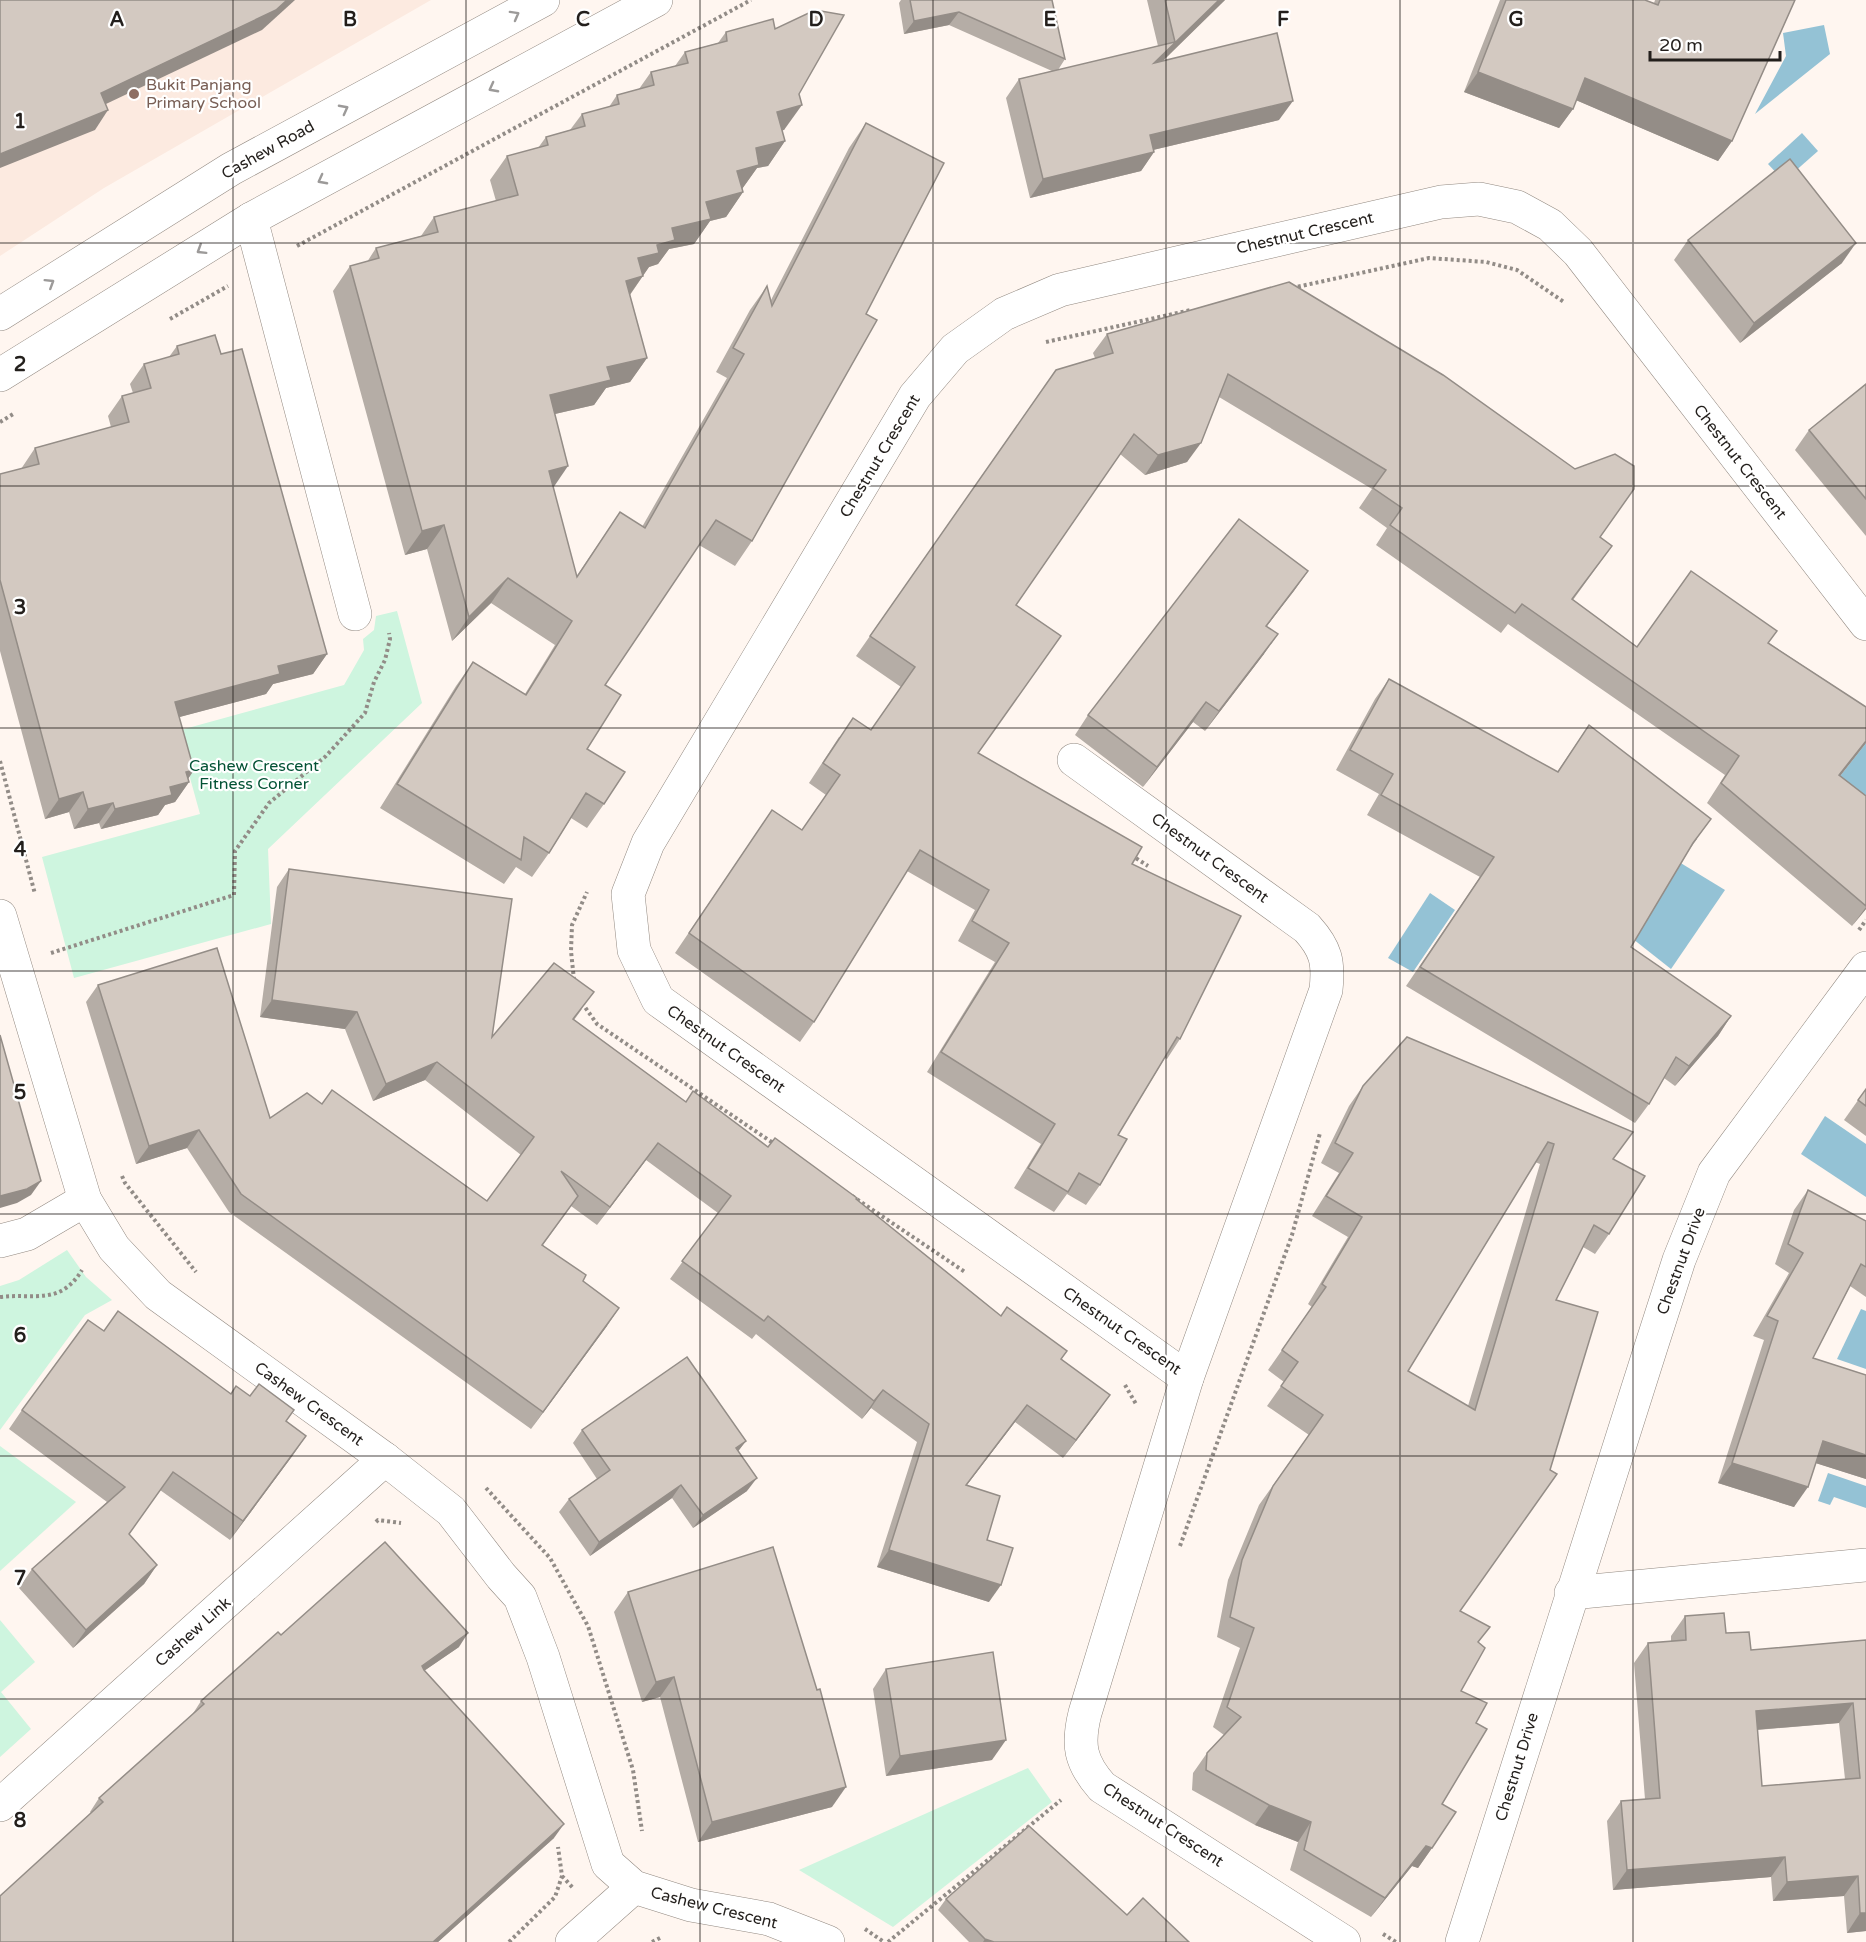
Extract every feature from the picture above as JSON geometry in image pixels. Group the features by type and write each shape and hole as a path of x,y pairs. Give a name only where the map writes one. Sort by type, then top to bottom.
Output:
{"street":[{"name":"Cashew Road","path":"0,314 231,170 543,0"},
{"path":"0,375 251,219 656,0"},
{"name":"Chestnut Crescent","path":"1187,1378 658,1000 634,950 628,894 648,843 915,396 955,349 1004,314 1060,290 1441,202 1479,199 1517,207 1550,225 1578,252 1866,624"},
{"path":"251,219 355,614"},
{"name":"Chestnut Crescent","path":"1074,760 1307,928 1318,941 1326,956 1328,973 1326,990 1187,1378 1080,1732 1081,1753 1089,1771 1102,1787 1344,1942"},
{"name":"Cashew Crescent","path":"0,916 85,1200 114,1248 158,1295 385,1459 451,1511 520,1597 543,1657 608,1864 634,1887 691,1905 769,1919 828,1942"},
{"name":"Chestnut Drive","path":"1462,1942 1571,1593 1679,1260 1714,1173 1866,968"},
{"path":"0,1241 27,1234 85,1200"},
{"name":"Cashew Link","path":"0,1805 385,1459"},
{"path":"1571,1593 1866,1565"},
{"name":"Cashew Crescent","path":"572,1942 634,1887"}],"path":[{"path":"166,321 263,265 751,0"},
{"path":"1292,288 1430,258 1486,262 1517,270 1573,308"},
{"path":"1039,343 1200,308"},
{"path":"0,422 19,411"},
{"path":"16,964 234,895 235,851 269,802 326,756 365,713 374,682 385,660"},
{"path":"1124,850 1154,869"},
{"path":"574,984 571,951 572,926 590,884"},
{"path":"580,1002 597,1024 783,1149"},
{"path":"851,1196 970,1275"},
{"path":"0,1297 54,1294 73,1284 85,1264 72,1247 55,1216"},
{"path":"1124,1384 1136,1402 1137,1413"},
{"path":"888,1942 1067,1796"},
{"path":"509,1942 555,1897 562,1876 558,1845"}],"shaded area":[{"name":"Bukit Panjang Primary School","path":"0,0 431,0 104,188 0,256"}],"green space":[{"name":"Cashew Crescent Fitness Corner","path":"397,611 422,703 268,849 271,924 74,978 42,857 200,814 177,731 344,685 364,650 363,639 374,630 376,616"},
{"path":"67,1250 86,1277 112,1300 85,1315 0,1430 0,1286 19,1280"},
{"path":"0,1446 76,1502 0,1571"},
{"path":"0,1620 35,1662 1,1692 31,1729 0,1757"},
{"path":"1028,1768 1052,1802 893,1927 799,1870"}],"water":[{"path":"1824,25 1830,54 1755,114 1786,56 1783,33"},
{"path":"1802,133 1818,151 1784,181 1768,164"},
{"path":"1866,743 1866,827 1825,795"},
{"path":"1679,862 1725,890 1671,969 1633,939"},
{"path":"1430,893 1455,910 1413,972 1388,958"},
{"path":"1825,1116 1866,1144 1866,1197 1801,1154"},
{"path":"1861,1309 1866,1311 1866,1369 1837,1359"},
{"path":"1828,1473 1866,1486 1866,1508 1834,1497 1830,1505 1818,1501"}],"building":[{"path":"0,0 287,0 276,10 101,93 108,110 0,154"},
{"path":"910,0 1052,0 1065,59 959,12 914,21"},
{"path":"1165,0 1219,0 1154,63 1277,33 1293,101 1150,135 1154,152 1043,179 1019,79 1175,42"},
{"path":"1506,0 1645,0 1658,5 1660,0 1795,0 1732,141 1585,78 1573,109 1478,72"},
{"path":"815,10 844,15 799,94 802,105 777,112 785,141 756,148 759,165 737,171 743,192 706,202 711,219 672,228 675,240 657,245 659,253 638,258 643,276 626,281 647,358 607,367 611,380 550,395 568,466 549,471 577,577 620,512 645,528 744,354 733,348 767,286 772,306 866,123 944,163 866,314 877,320 752,541 716,520 605,685 621,695 587,749 625,772 604,804 586,793 549,853 524,837 521,860 397,784 473,662 526,695 572,621 508,578 469,617 444,525 422,531 350,266 379,258 376,248 438,232 434,217 518,195 507,156 548,145 546,137 585,126 582,114 619,104 617,95 654,85 651,72 688,63 685,52 727,41 726,32 773,19 775,29"},
{"path":"1790,159 1856,243 1754,323 1688,240"},
{"path":"1289,282 1443,375 1575,469 1615,454 1634,466 1634,489 1600,537 1612,546 1572,599 1637,647 1691,571 1777,631 1768,643 1866,707 1866,741 1839,775 1866,796 1866,906 1721,783 1739,756 1522,604 1515,613 1390,525 1402,508 1373,488 1386,470 1228,374 1201,443 1158,455 1134,434 1016,605 1061,636 978,753 1142,847 1132,864 1241,916 1180,1039 1177,1037 1118,1135 1127,1139 1100,1185 1079,1173 1068,1192 1028,1168 1055,1124 941,1052 1009,943 972,921 989,890 920,850 814,1022 689,933 772,810 802,830 840,775 823,763 853,718 871,730 915,667 870,636 1056,370 1113,353 1107,334"},
{"path":"215,335 221,354 242,349 327,654 278,666 280,674 175,702 194,770 186,772 189,782 170,787 172,795 115,809 113,803 88,809 83,792 59,799 0,580 0,474 39,464 35,448 129,422 122,396 151,388 144,364 179,354 177,346"},
{"path":"1866,384 1866,499 1809,430"},
{"path":"1239,519 1308,571 1266,626 1278,634 1219,711 1206,702 1157,767 1088,715"},
{"path":"1389,679 1558,772 1589,725 1711,819 1693,843 1631,947 1731,1016 1689,1066 1676,1057 1649,1104 1420,967 1494,857 1381,795 1393,774 1350,750"},
{"path":"289,869 512,899 492,1037 554,963 594,992 573,1019 686,1102 693,1091 768,1147 775,1138 857,1198 1001,1316 1007,1307 1067,1351 1061,1359 1110,1395 1076,1440 1027,1405 966,1485 1000,1496 987,1540 1013,1548 1001,1585 889,1550 929,1424 883,1390 874,1401 768,1316 764,1321 682,1261 731,1196 658,1143 610,1207 561,1171 578,1196 542,1245 586,1275 583,1281 619,1308 543,1412 241,1194 199,1130 149,1146 98,985 217,948 270,1118 307,1093 322,1104 332,1090 487,1201 534,1137 437,1062 386,1084 357,1012 272,1000"},
{"path":"0,1035 41,1181 27,1189 0,1196"},
{"path":"1407,1037 1633,1132 1613,1159 1645,1176 1609,1234 1594,1225 1556,1300 1598,1312 1550,1470 1557,1474 1460,1611 1490,1627 1478,1642 1485,1648 1461,1691 1487,1703 1476,1723 1487,1729 1442,1804 1456,1812 1432,1848 1426,1846 1385,1898 1304,1850 1311,1822 1269,1805 1206,1770 1207,1753 1241,1717 1227,1707 1254,1628 1230,1617 1242,1560 1273,1486 1323,1415 1281,1386 1298,1362 1282,1350 1326,1287 1322,1284 1362,1217 1326,1196 1353,1153 1335,1143 1363,1086","holes":["1548,1142 1554,1144 1475,1410 1408,1371"]},
{"path":"1866,1089 1866,1106 1858,1100"},
{"path":"1808,1190 1866,1221 1866,1267 1861,1264 1813,1358 1866,1375 1866,1455 1823,1441 1808,1487 1732,1463 1778,1321 1767,1316 1803,1253 1788,1244"},
{"path":"118,1311 231,1394 236,1386 250,1396 259,1384 294,1410 286,1421 306,1436 243,1521 173,1472 129,1534 157,1565 86,1630 32,1569 125,1487 22,1410 88,1320 104,1331"},
{"path":"687,1357 746,1441 736,1448 757,1478 703,1515 681,1485 599,1542 569,1499 610,1470 582,1430"},
{"path":"385,1542 468,1633 422,1666 424,1670 564,1824 433,1942 0,1942 0,1896 103,1802 99,1798 204,1704 201,1701 278,1632 281,1635"},
{"path":"773,1547 817,1690 820,1689 846,1787 712,1822 674,1677 656,1682 628,1592"},
{"path":"1724,1613 1726,1633 1749,1632 1751,1650 1866,1640 1866,1913 1860,1913 1858,1876 1787,1882 1785,1857 1627,1870 1621,1801 1660,1798 1648,1643 1686,1640 1685,1616","holes":["1853,1703 1860,1778 1762,1786 1756,1711"]},
{"path":"993,1652 1006,1740 900,1756 886,1669"},
{"path":"1029,1826 1127,1915 1143,1898 1189,1942 994,1942 985,1939 946,1899"}],"place":[{"name":"Bukit Panjang Primary School","path":"134,94"}]}
